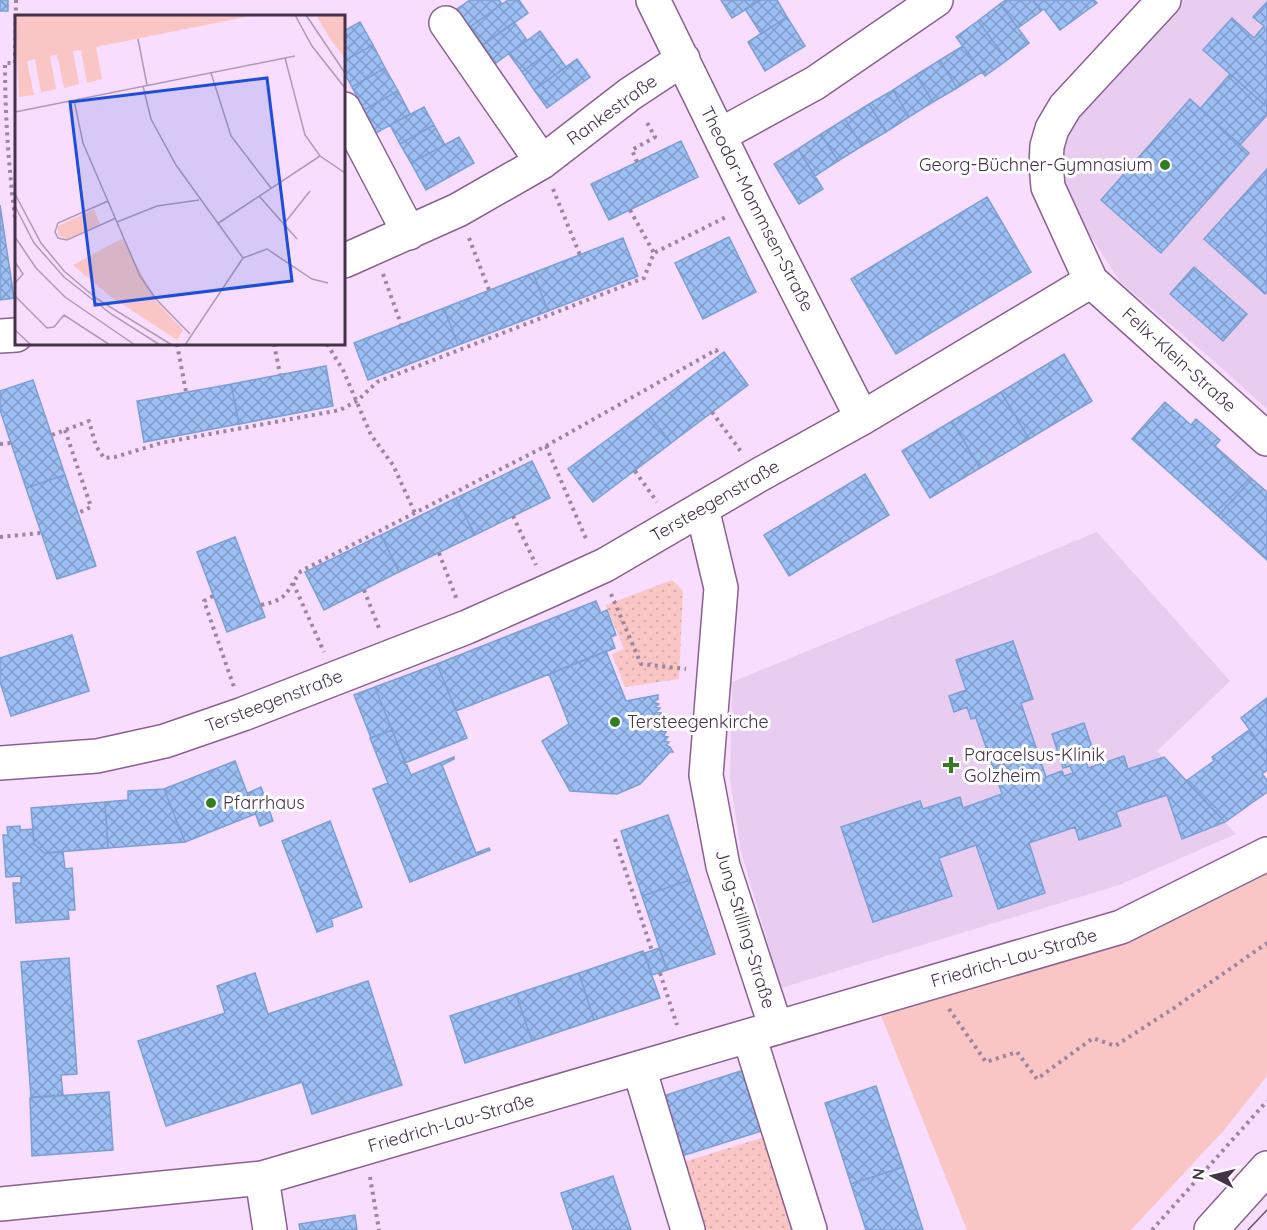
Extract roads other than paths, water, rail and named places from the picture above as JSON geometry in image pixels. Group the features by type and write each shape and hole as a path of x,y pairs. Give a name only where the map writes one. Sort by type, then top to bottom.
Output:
{"street":[{"name":"Theodor-Mommsen-Straße","path":"653,0 862,418"},
{"path":"720,135 815,83 920,4"},
{"path":"1091,281 1048,187 1047,146 1052,129 1065,107 1150,5"},
{"path":"446,23 542,162"},
{"name":"Rankestraße","path":"345,261 458,210 542,162 630,94 683,59"},
{"path":"345,111 409,233"},
{"name":"Tersteegenstraße","path":"0,763 97,756 165,741 243,714 467,627 599,568 862,418 1091,281"},
{"name":"Felix-Klein-Straße","path":"1091,281 1267,439"},
{"path":"0,336 15,335"},
{"name":"Jung-Stilling-Straße","path":"702,508 722,588 706,776 723,866 763,1032"},
{"name":"Friedrich-Lau-Straße","path":"0,1204 262,1178 1120,927 1267,854"},
{"path":"763,1032 810,1230"},
{"path":"639,1068 688,1230"},
{"path":"1211,1230 1267,1168"},
{"path":"262,1178 270,1230"}],"tram line":[{"path":"1248,1230 1267,1210"}],"place":[{"name":"Georg-Büchner-Gymnasium","path":"1165,165"},
{"name":"Tersteegenkirche","path":"615,722"},
{"name":"Paracelsus-Klinik Golzheim","path":"951,765"},
{"name":"Pfarrhaus","path":"211,803"}]}
